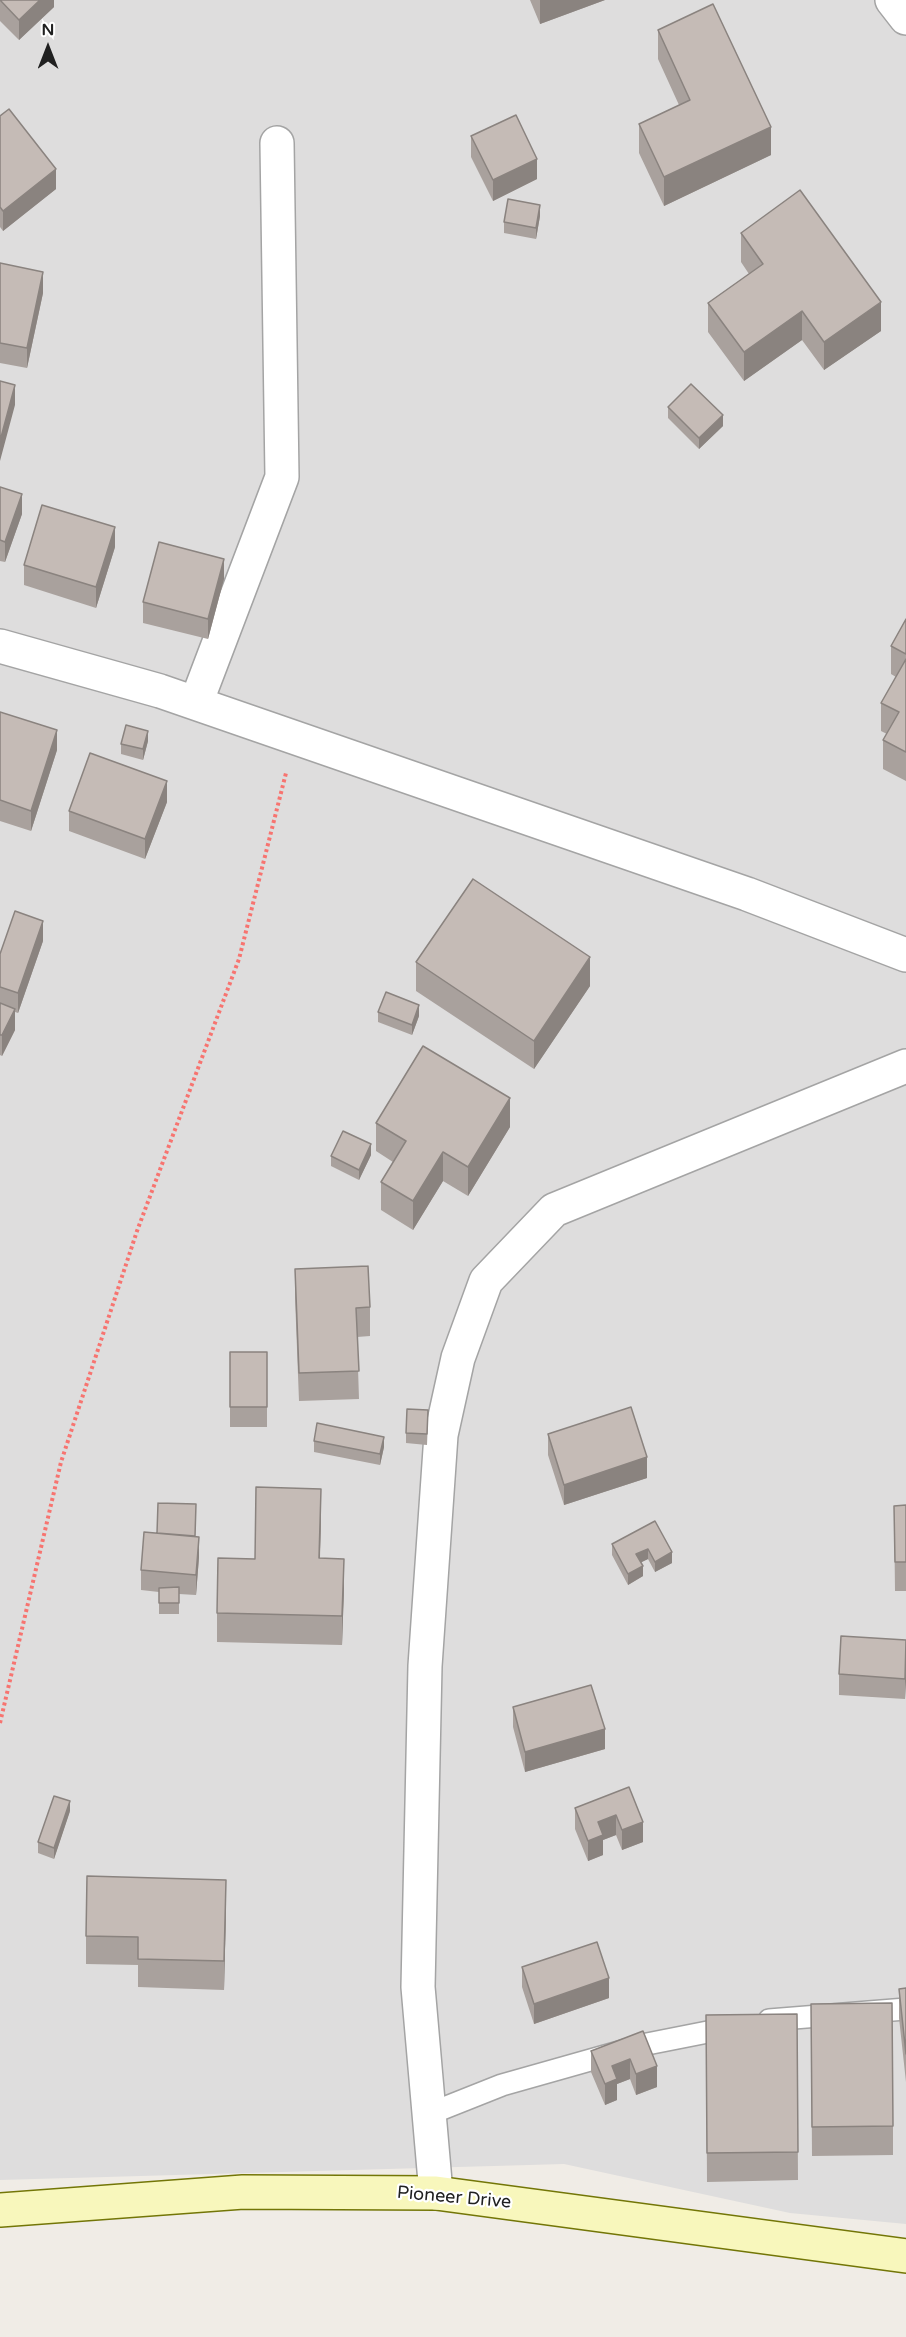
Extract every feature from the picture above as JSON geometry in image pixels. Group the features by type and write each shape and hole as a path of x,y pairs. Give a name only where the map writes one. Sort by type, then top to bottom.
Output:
{"street":[{"path":"892,0 906,18"},
{"path":"196,703 282,477 277,143"},
{"path":"0,646 196,703 747,894 906,955"},
{"path":"436,2193 418,1987 426,1654 441,1435 459,1358 486,1281 554,1210 906,1066"},
{"name":"Pioneer Drive","path":"0,2210 243,2192 436,2193 906,2256"}],"lane":[{"path":"429,2114 502,2085 647,2044 777,2019 906,2009"}],"path":[{"path":"0,1723 62,1462 137,1231 239,959 295,738"}],"shaded area":[{"path":"0,0 906,0 906,2224 790,2213 564,2164 0,2180"}],"building":[{"path":"0,0 40,0 19,20"},
{"path":"713,4 771,127 664,177 639,124 690,100 658,30"},
{"path":"9,109 56,169 3,211 0,207 0,116"},
{"path":"516,115 537,159 493,180 471,136"},
{"path":"800,190 881,302 824,342 802,311 744,352 708,303 763,264 741,233"},
{"path":"508,199 540,205 536,228 504,222"},
{"path":"0,263 43,272 27,348 0,343"},
{"path":"0,381 15,385 0,441"},
{"path":"691,384 723,415 699,438 668,407"},
{"path":"0,487 22,494 5,542 0,540"},
{"path":"42,505 115,527 96,587 24,565"},
{"path":"159,542 224,559 208,619 143,602"},
{"path":"906,619 906,654 891,646"},
{"path":"906,659 906,752 883,740 899,712 881,703"},
{"path":"0,712 57,730 31,811 0,800"},
{"path":"126,725 148,731 143,749 121,744"},
{"path":"90,753 167,781 145,839 69,811"},
{"path":"473,879 590,957 534,1041 416,962"},
{"path":"15,911 43,921 18,993 0,987 0,954"},
{"path":"386,992 419,1005 412,1025 378,1012"},
{"path":"0,1003 15,1009 2,1035 0,1035"},
{"path":"423,1046 510,1098 468,1167 443,1152 413,1201 381,1182 406,1141 376,1123"},
{"path":"343,1131 371,1144 359,1170 331,1156"},
{"path":"368,1266 370,1307 356,1308 359,1371 299,1373 295,1269"},
{"path":"230,1352 267,1352 267,1407 230,1407"},
{"path":"631,1407 647,1457 564,1485 548,1434"},
{"path":"407,1409 428,1410 427,1434 406,1433"},
{"path":"317,1423 384,1437 380,1454 314,1441"},
{"path":"256,1487 321,1489 319,1558 344,1559 342,1616 217,1613 218,1558 255,1559"},
{"path":"158,1503 196,1504 195,1536 157,1533"},
{"path":"906,1505 906,1562 895,1562 894,1506"},
{"path":"655,1521 672,1552 655,1562 648,1549 636,1554 643,1566 628,1574 612,1544"},
{"path":"144,1532 199,1537 196,1575 141,1570"},
{"path":"179,1587 179,1603 159,1603 159,1588"},
{"path":"841,1636 906,1640 905,1679 839,1674"},
{"path":"591,1685 605,1729 525,1752 513,1707"},
{"path":"629,1787 643,1822 622,1830 616,1815 598,1822 603,1835 588,1841 575,1808"},
{"path":"54,1796 70,1801 54,1848 38,1842"},
{"path":"87,1876 226,1880 224,1961 138,1959 138,1937 86,1936"},
{"path":"597,1942 609,1978 534,2004 522,1967"},
{"path":"906,1988 906,2054 899,1989"},
{"path":"892,2003 893,2126 812,2127 811,2004"},
{"path":"797,2014 798,2152 707,2153 706,2015"},
{"path":"643,2031 657,2066 636,2074 630,2059 612,2066 617,2079 605,2084 591,2051"}]}
